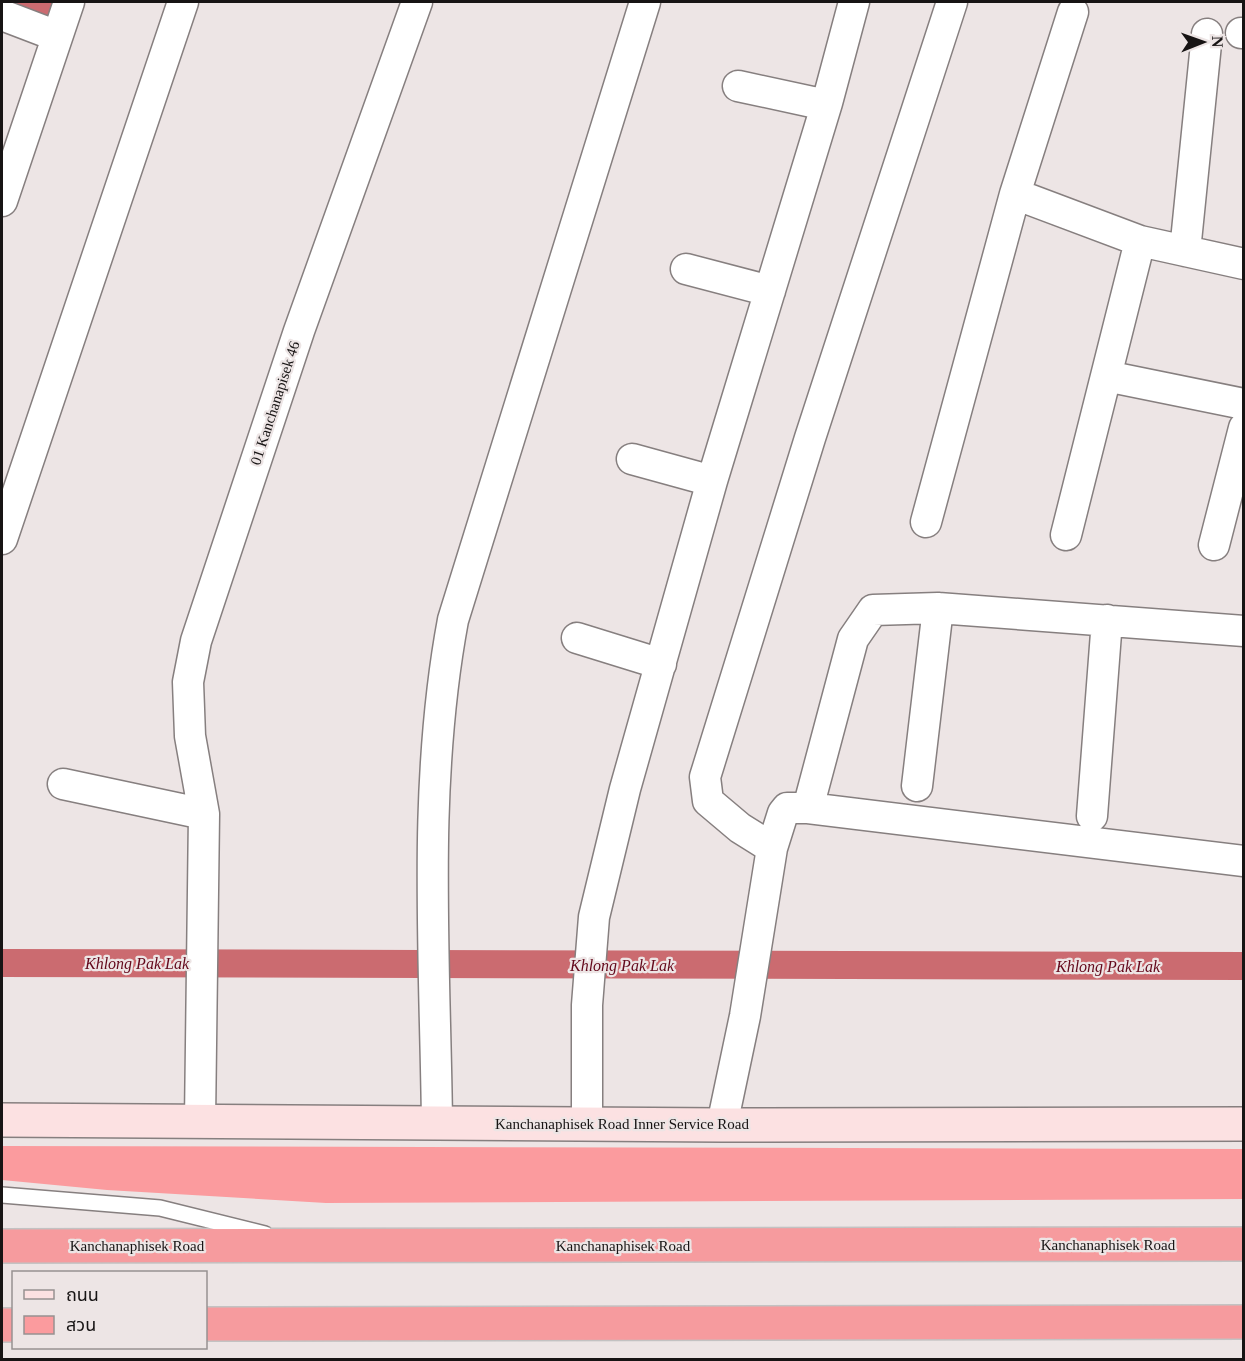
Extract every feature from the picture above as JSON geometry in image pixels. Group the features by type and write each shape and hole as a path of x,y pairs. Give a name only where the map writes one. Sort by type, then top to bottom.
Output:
{"highway":[{"name":"Kanchanaphisek Road","path":"2,1246 1244,1244"},
{"path":"207,1324 1244,1322"}],"main road":[{"name":"Kanchanaphisek Road Inner Service Road","path":"2,1120 722,1125 1244,1124"}],"street":[{"path":"2,201 69,2"},
{"path":"2,538 183,2"},
{"name":"01 Kanchanapisek 46","path":"200,1121 204,814 190,736 188,682 196,641 299,332 417,2"},
{"path":"437,1123 432,812 435,743 443,674 453,620 645,2"},
{"path":"587,1123 587,1005 594,917 626,789 712,481 854,2"},
{"path":"772,848 740,828 708,801 705,777 807,449 952,2"},
{"path":"926,522 1015,194 1073,12"},
{"path":"2,15 57,36"},
{"path":"1185,251 1207,34"},
{"path":"738,86 825,105"},
{"path":"1015,194 1140,241 1244,264"},
{"path":"1066,535 1140,241"},
{"path":"686,269 770,291"},
{"path":"1106,376 1244,405"},
{"path":"1214,545 1244,428"},
{"path":"632,459 712,481"},
{"path":"808,808 853,639 873,610 938,608 1244,630"},
{"path":"917,786 938,608"},
{"path":"1092,816 1107,620"},
{"path":"577,638 661,664"},
{"path":"63,784 204,814"},
{"path":"722,1125 744,1016 757,927 772,848 783,813 787,808 808,808 1244,861"}],"lane":[{"path":"2,1195 160,1208 315,1246"}],"green space":[{"path":"2,1146 1243,1149 1244,1199 326,1203 107,1190 2,1180"}],"shaded area":[{"path":"8,2 61,2 55,18"}],"waterway":[{"name":"Khlong Pak Lak","path":"2,963 1244,966"}]}
